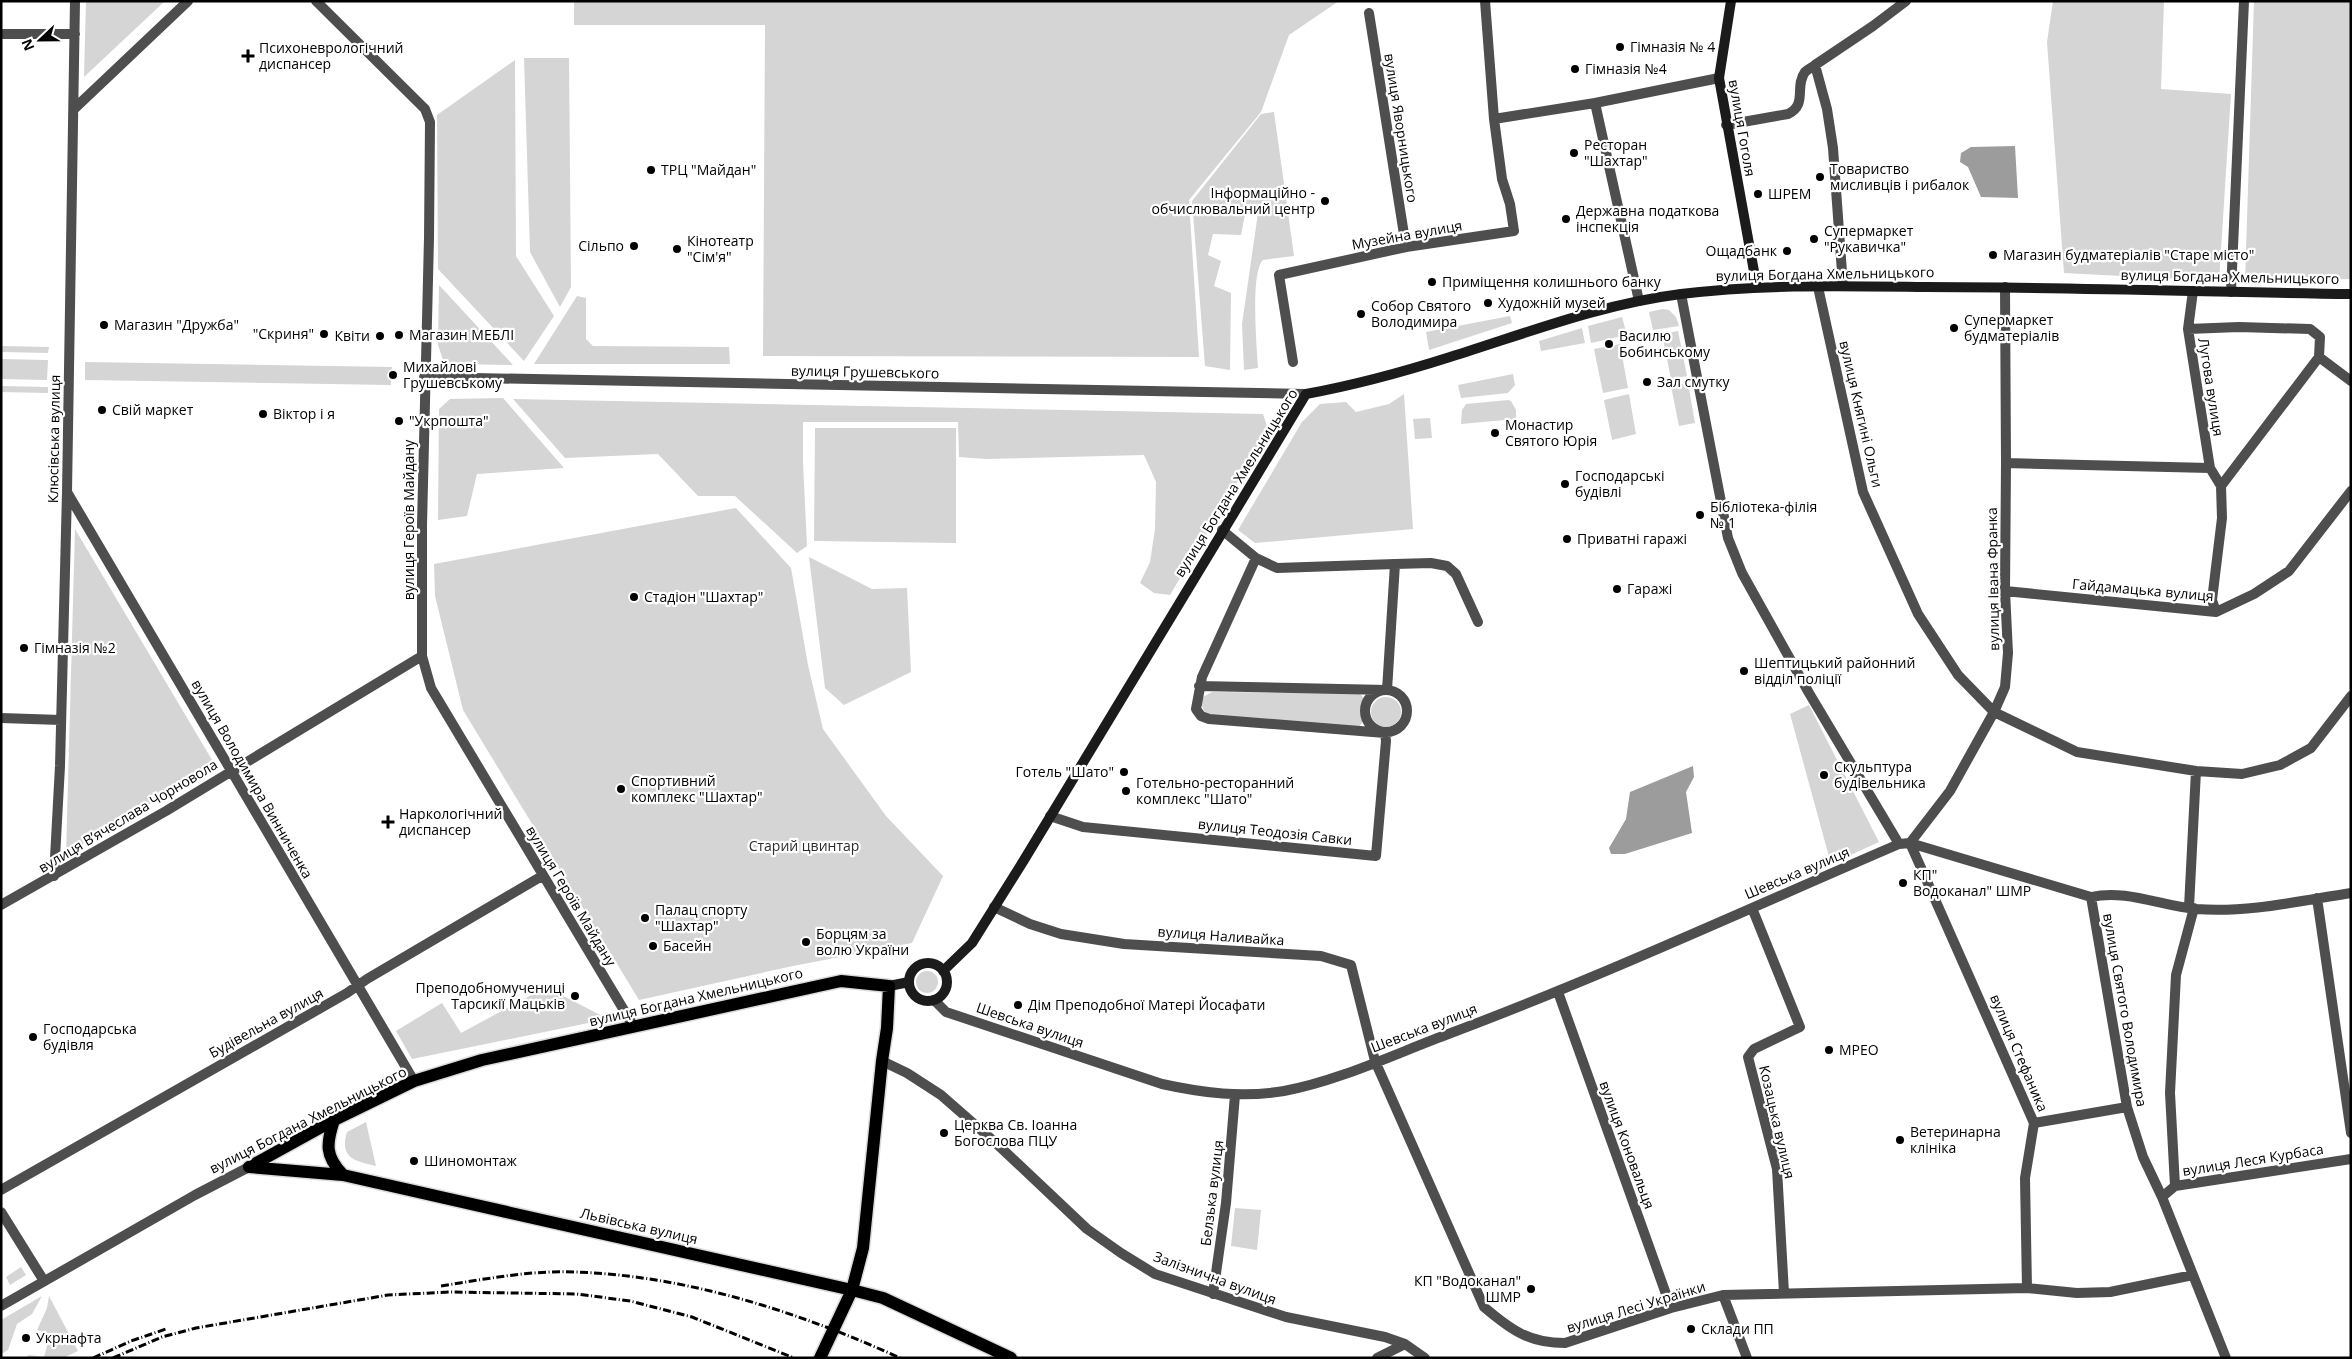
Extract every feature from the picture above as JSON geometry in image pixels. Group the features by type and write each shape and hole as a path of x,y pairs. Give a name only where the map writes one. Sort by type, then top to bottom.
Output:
{"main road":[{"name":"вулиця Гоголя","path":"1731,1 1719,78 1757,288"},
{"name":"вулиця Богдана Хмельницького","path":"943,971 972,943 1144,664 1222,530 1306,394 1344,387 1448,358 1581,314 1681,294 1757,288 1842,286 2004,287 2351,294"},
{"path":"922,964 933,964 943,971 947,982 946,988 939,998 928,1001 916,998 909,982 912,971 922,964"},
{"name":"вулиця Богдана Хмельницького","path":"249,1167 334,1120 414,1081 482,1060 841,981 889,986"},
{"path":"820,1358 852,1290 863,1248 887,1028 889,986 909,982"},
{"path":"334,1120 328,1138 328,1150 332,1163 343,1175"},
{"name":"Львівська вулиця","path":"249,1167 343,1175 852,1290 883,1298 1011,1358"}],"street":[{"name":"Клюсівська вулиця","path":"54,876 61,720 67,492 75,1"},
{"path":"74,109 188,1"},
{"name":"вулиця Героїв Майдану","path":"316,1 425,109 430,122 429,238 424,377 422,656 431,688 634,1027"},
{"name":"Музейна вулиця","path":"1293,362 1279,275 1406,247 1514,232 1510,204 1502,179 1494,119 1485,1"},
{"path":"1726,125 1788,114 1796,110 1799,106 1800,88 1805,72 1874,26 1906,1"},
{"path":"2231,292 2244,1"},
{"name":"вулиця Яворницького","path":"1369,13 1406,247"},
{"path":"1,34 75,34"},
{"path":"1815,65 1827,109 1833,148 1842,286"},
{"path":"1494,119 1595,103 1719,78"},
{"path":"1595,103 1639,301"},
{"name":"вулиця Княгині Ольги","path":"1818,286 1864,492 1918,614 1958,675 1994,712 2077,752 2196,771 2242,774 2280,765 2311,748 2351,696"},
{"name":"вулиця Івана Франка","path":"1910,843 1950,791 1994,712 2005,687 2007,661 2004,287"},
{"name":"Лугова вулиця","path":"2193,291 2188,329 2210,468 2221,486 2222,518 2212,600 2216,612"},
{"path":"1681,294 1728,538 1742,573 1809,693 1899,844"},
{"path":"2188,329 2239,327 2310,329 2320,336 2319,357 2221,486"},
{"path":"2319,357 2351,381"},
{"name":"вулиця Грушевського","path":"424,377 1306,394"},
{"path":"2006,463 2210,468"},
{"name":"вулиця Володимира Винниченка","path":"67,492 414,1081"},
{"name":"Гайдамацька вулиця","path":"2005,591 2216,612 2254,594 2289,571 2351,492"},
{"path":"1222,530 1256,558 1277,568 1431,563 1447,566 1456,574 1478,622"},
{"path":"1199,686 1387,690 1403,698 1407,710 1404,723 1399,729 1385,733 1209,719 1201,716 1196,708 1199,686 1256,558"},
{"path":"1387,690 1395,564"},
{"name":"вулиця Вʼячеслава Чорновола","path":"1,906 422,656"},
{"path":"1385,733 1370,726 1364,710 1366,702 1371,696 1387,690"},
{"path":"1,718 61,720"},
{"name":"вулиця Теодозія Савки","path":"1050,816 1083,827 1376,856 1386,741 1385,733"},
{"path":"2175,1186 2170,1093 2176,975 2191,908 2196,771"},
{"name":"Шевська вулиця","path":"934,1000 946,1012 1162,1084 1197,1091 1235,1095 1284,1090 1326,1080 1558,992 1899,844 1910,843"},
{"name":"вулиця Святого Володимира","path":"1910,843 2091,897 2127,1107 2143,1157 2162,1196 2226,1358"},
{"name":"вулиця Стефаника","path":"1910,843 2034,1123 2025,1178 2027,1288"},
{"name":"Будівельна вулиця","path":"1,1190 347,993 357,985 542,876"},
{"path":"2091,897 2108,893 2191,908 2219,910 2270,907 2351,892"},
{"path":"2317,898 2351,1132"},
{"name":"вулиця Наливайка","path":"994,907 1030,924 1061,934 1124,944 1321,956 1337,959 1351,965 1375,1061"},
{"name":"Козацька вулиця","path":"1752,908 1800,1027 1754,1049 1748,1057 1777,1169 1784,1293"},
{"name":"вулиця Коновальця","path":"1558,992 1672,1308"},
{"name":"Залізнична вулиця","path":"882,1061 907,1073 941,1095 998,1144 1087,1229 1155,1274 1286,1317 1385,1337 1405,1344 1425,1358"},
{"name":"вулиця Лесі Українки","path":"1375,1061 1484,1307 1509,1328 1539,1341 1565,1343 1672,1308 1724,1295 2027,1288 2077,1293 2110,1292 2193,1275"},
{"name":"Белзька вулиця","path":"1213,1294 1226,1203 1235,1095"},
{"path":"2034,1123 2127,1107"},
{"name":"вулиця Леся Курбаса","path":"2162,1196 2175,1186 2351,1159"},
{"name":"вулиця Богдана Хмельницького","path":"1,1306 249,1167"},
{"path":"1,1212 44,1281"},
{"path":"1724,1295 1747,1358"},
{"path":"1377,1358 1405,1344"}],"green space":[{"path":"86,1 165,1 84,77"},
{"path":"574,1 1339,1 1289,35 1261,112 1189,200 1199,357 763,356 765,25 574,25"},
{"path":"2053,1 2164,1 2161,89 2231,94 2219,281 2064,273 2047,42"},
{"path":"2254,1 2351,1 2351,279 2245,282"},
{"path":"524,58 569,58 571,287 560,307 530,252"},
{"path":"515,60 516,256 554,316 524,361 438,269 437,115"},
{"path":"1274,112 1294,256 1263,260 1259,267 1255,294 1258,368 1244,370 1242,324 1259,206 1247,204 1241,235 1213,234 1208,255 1221,261 1214,286 1231,293 1230,370 1205,366 1192,201 1261,114"},
{"path":"439,285 513,365 454,364 443,360 438,345"},
{"path":"577,296 586,298 586,339 593,346 729,347 730,364 534,364"},
{"path":"1662,309 1669,310 1676,317 1679,326 1653,330 1649,312"},
{"path":"1510,316 1512,323 1429,350 1426,332"},
{"path":"1622,317 1627,335 1591,343 1588,326"},
{"path":"1582,328 1585,343 1541,351 1539,341"},
{"path":"1678,331 1687,376 1671,379 1662,334"},
{"path":"1620,344 1628,388 1603,393 1594,349"},
{"path":"1,346 49,347 48,353 1,352"},
{"path":"1,359 48,360 47,380 1,379"},
{"path":"85,362 392,367 391,385 85,380"},
{"path":"1513,374 1515,385 1508,393 1461,398 1458,385"},
{"path":"1688,383 1695,423 1679,426 1671,386"},
{"path":"1,386 48,387 48,393 1,392"},
{"path":"1404,394 1413,529 1255,543 1238,530 1302,422 1320,404 1346,402 1356,412 1389,404"},
{"path":"1629,394 1636,434 1612,440 1604,400"},
{"path":"503,398 564,468 477,474 467,516 438,520 439,409 450,399"},
{"path":"513,399 1263,414 1267,426 1263,439 1170,595 1154,593 1140,583 1150,562 1155,529 1156,482 1144,455 986,459 959,457 958,422 803,422 807,546 797,553 735,496 698,496 658,454 565,458"},
{"path":"1511,401 1516,410 1516,419 1461,424 1462,410 1466,404"},
{"path":"1430,418 1432,438 1415,439 1413,419"},
{"path":"815,428 956,428 956,543 814,541"},
{"name":"Спортивний комплекс \"Шахтар\"","path":"736,508 791,568 808,665 823,729 886,816 943,876 912,943 793,966 639,1000 463,710 435,596 434,564"},
{"path":"75,529 215,765 66,854"},
{"path":"809,557 872,589 907,588 911,672 844,705 825,688"},
{"path":"1212,692 1359,693 1363,697 1362,723 1358,728 1211,716 1204,711 1201,703 1203,697"},
{"path":"1386,697 1397,701 1401,712 1397,723 1386,727 1375,723 1371,712 1375,701"},
{"path":"1809,705 1879,842 1831,864 1790,714"},
{"path":"927,971 935,974 938,982 935,990 927,993 919,990 916,982 919,974"},
{"path":"546,987 608,1019 412,1059 396,1031 442,1003 461,1033"},
{"path":"366,1122 376,1166 355,1160 347,1153 345,1148 347,1132"},
{"path":"1235,1208 1261,1210 1257,1250 1231,1246"},
{"path":"21,1267 26,1275 10,1285 6,1277"},
{"path":"42,1296 32,1314 17,1324 8,1350 1,1354 1,1320"},
{"path":"49,1296 78,1351 63,1358 25,1358 29,1355 44,1357 50,1334 37,1330 47,1308"}],"shaded area":[{"path":"2015,146 2018,198 1981,197 1968,167 1960,162 1961,153 1971,147"},
{"path":"1693,766 1694,777 1686,792 1692,833 1625,854 1611,854 1609,848 1626,819 1630,792"}],"railway":[{"path":"441,1286 542,1272 618,1275 660,1281 742,1299 783,1312 862,1341 900,1358"},
{"path":"113,1358 162,1337 196,1328 388,1295 450,1292 577,1294 630,1301 692,1317 794,1358"},
{"path":"93,1358 131,1341 166,1329"}],"place":[{"name":"Гімназія № 4","path":"1620,47"},
{"name":"Психоневрологічний диспансер","path":"248,56"},
{"name":"Гімназія №4","path":"1575,69"},
{"name":"Ресторан \"Шахтар\"","path":"1574,153"},
{"name":"ТРЦ \"Майдан\"","path":"651,170"},
{"name":"Товариство мисливців і рибалок","path":"1820,177"},
{"name":"ШРЕМ","path":"1758,194"},
{"name":"Інформаційно - обчислювальний центр","path":"1325,201"},
{"name":"Державна податкова інспекція","path":"1566,219"},
{"name":"Супермаркет \"Рукавичка\"","path":"1814,239"},
{"name":"Сільпо","path":"634,246"},
{"name":"Кінотеатр \"Сім'я\"","path":"677,249"},
{"name":"Ощадбанк","path":"1787,251"},
{"name":"Магазин будматеріалів \"Старе місто\"","path":"1993,255"},
{"name":"Приміщення колишнього банку","path":"1432,282"},
{"name":"Художній музей","path":"1488,303"},
{"name":"Собор Святого Володимира","path":"1361,314"},
{"name":"Магазин \"Дружба\"","path":"104,325"},
{"name":"Супермаркет будматеріалів","path":"1954,328"},
{"name":"\"Скриня\"","path":"324,334"},
{"name":"Магазин МЕБЛІ","path":"399,335"},
{"name":"Квіти","path":"380,336"},
{"name":"Василю Бобинському","path":"1609,344"},
{"name":"Михайлові Грушевському","path":"393,375"},
{"name":"Зал смутку","path":"1647,382"},
{"name":"Свiй маркет","path":"102,410"},
{"name":"Віктор і я","path":"263,414"},
{"name":"\"Укрпошта\"","path":"399,421"},
{"name":"Монастир Святого Юрія","path":"1495,433"},
{"name":"Господарські будівлі","path":"1565,484"},
{"name":"Бiблiотека-фiлiя № 1","path":"1700,515"},
{"name":"Приватні гаражі","path":"1567,539"},
{"name":"Гаражі","path":"1617,589"},
{"name":"Стадіон \"Шахтар\"","path":"634,597"},
{"name":"Гімназія №2","path":"24,648"},
{"name":"Шептицький районний відділ поліції","path":"1744,671"},
{"name":"Готель \"Шато\"","path":"1124,772"},
{"name":"Скульптура будівельника","path":"1824,775"},
{"name":"Спортивний комплекс \"Шахтар\"","path":"621,789"},
{"name":"Готельно-ресторанний комплекс \"Шато\"","path":"1126,791"},
{"name":"Наркологічний диспансер","path":"388,822"},
{"name":"КП\" Водоканал\" ШМР","path":"1903,883"},
{"name":"Палац спорту \"Шахтар\"","path":"645,918"},
{"name":"Борцям за волю України","path":"806,942"},
{"name":"Басейн","path":"653,946"},
{"name":"Преподобномучениці Тарсикії Мацьків","path":"575,996"},
{"name":"Дім Преподобної Матері Йосафати","path":"1018,1005"},
{"name":"Господарська будівля","path":"33,1037"},
{"name":"МРЕО","path":"1829,1050"},
{"name":"Церква Св. Іоанна Богослова ПЦУ","path":"944,1133"},
{"name":"Ветеринарна клініка","path":"1900,1140"},
{"name":"Шиномонтаж","path":"414,1161"},
{"name":"КП \"Водоканал\" ШМР","path":"1531,1289"},
{"name":"Склади ПП","path":"1691,1329"},
{"name":"Укрнафта","path":"26,1338"}],"park label":[{"name":"Старий цвинтар","path":"804,846"}]}
